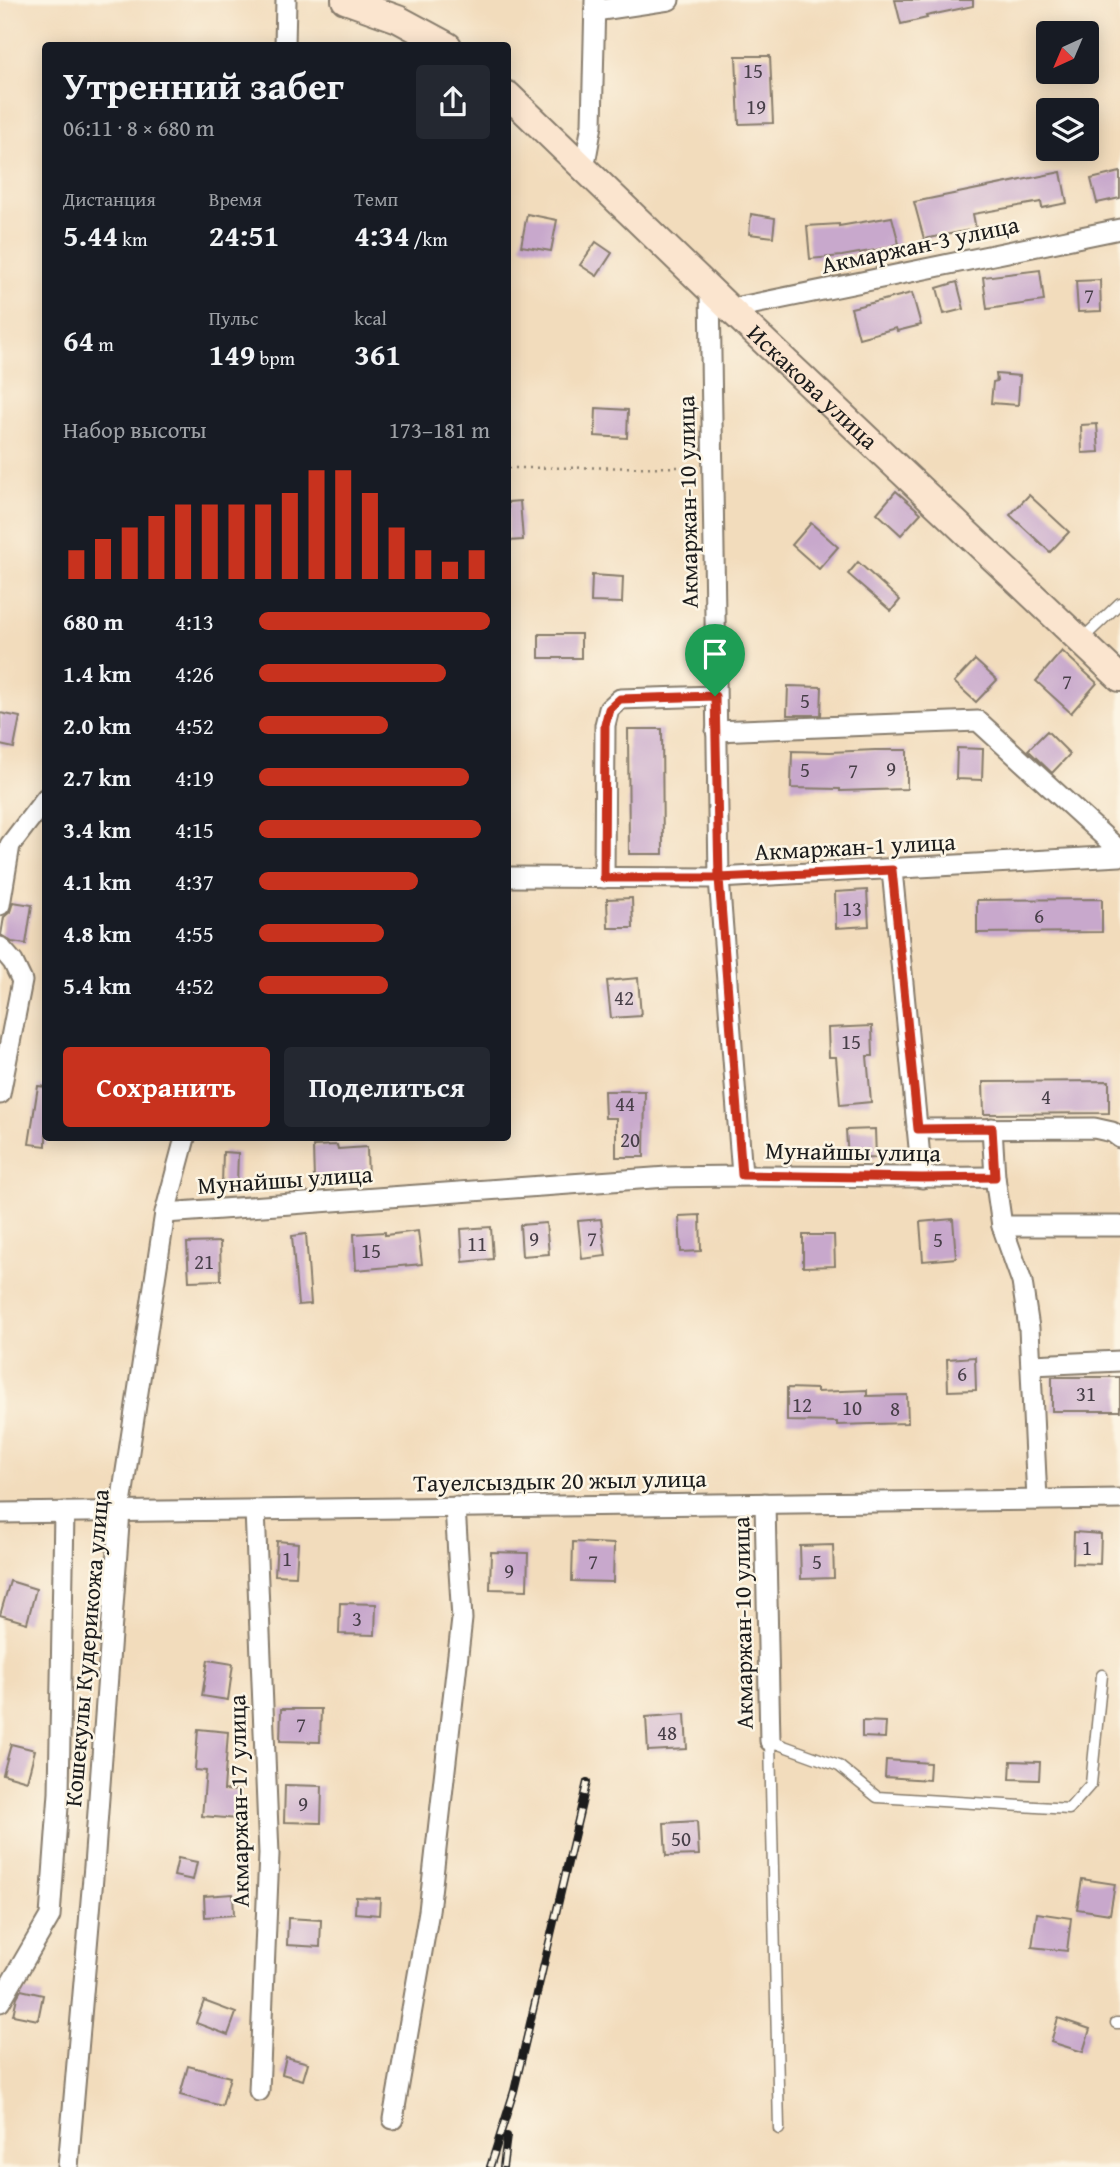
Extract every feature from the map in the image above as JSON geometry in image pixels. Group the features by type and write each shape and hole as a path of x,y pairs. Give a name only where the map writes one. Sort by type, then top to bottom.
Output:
{"street":[{"path":"285,42 286,0"},
{"path":"345,0 398,19 441,42"},
{"path":"584,169 592,125 595,5 669,0"},
{"name":"Искакова улица","path":"511,98 1120,678"},
{"name":"Акмаржан-3 улица","path":"730,309 1120,229"},
{"name":"Акмаржан-10 улица","path":"710,289 719,878 742,1175"},
{"path":"604,878 605,725 609,709 620,699 715,696"},
{"path":"716,731 978,720 1120,851"},
{"path":"0,905 10,845 42,804"},
{"name":"Акмаржан-1 улица","path":"511,877 719,878 1120,856"},
{"path":"892,870 922,1178"},
{"path":"0,947 13,962 22,981 0,1094"},
{"path":"992,1128 1002,1226 1022,1282 1032,1365 1037,1500"},
{"path":"918,1129 1094,1128 1112,1132 1120,1138"},
{"name":"Кошекулы Кудерикожа улица","path":"68,2167 94,1866 120,1511 165,1213 184,1141"},
{"name":"Мунайшы улица","path":"165,1213 653,1178 742,1175 995,1177"},
{"path":"1002,1226 1120,1226"},
{"path":"1032,1365 1120,1361"},
{"name":"Тауелсыздык 20 жыл улица","path":"0,1513 1120,1499"},
{"name":"Акмаржан-10 улица","path":"765,1503 770,1741"},
{"path":"393,2119 429,1911 462,1619 455,1507"},
{"name":"Акмаржан-17 улица","path":"255,1510 269,1854 259,2091"},
{"name":"Кошекулы Кудерикожа улица","path":"0,2002 50,1916 59,1793 64,1512"}],"lane":[{"path":"1080,640 1120,603"},
{"path":"779,2129 770,1741 839,1766 877,1797 1069,1809 1091,1784 1102,1675"}],"path":[{"path":"511,468 712,467"}],"building":[{"path":"895,0 973,0 973,6 901,24"},
{"path":"736,56 770,56 773,123 739,124"},
{"path":"1061,172 1067,203 1042,208 1041,202 973,214 976,229 924,239 914,202"},
{"path":"1120,172 1120,198 1097,203 1091,179"},
{"path":"527,214 557,220 551,251 521,246"},
{"path":"751,214 775,218 773,237 749,234"},
{"path":"892,217 899,244 842,256 810,259 807,226 839,226"},
{"path":"596,242 612,253 597,276 580,265"},
{"path":"1040,270 1044,301 987,309 983,277"},
{"path":"1100,280 1101,311 1078,312 1076,281"},
{"path":"957,282 964,309 944,314 937,288"},
{"path":"912,293 921,325 897,331 896,328 859,338 851,308"},
{"path":"996,374 1020,376 1018,405 991,403 993,382 997,381"},
{"path":"596,408 628,410 627,438 595,436"},
{"path":"1097,424 1099,452 1082,453 1081,425"},
{"path":"896,491 921,513 901,535 877,513"},
{"path":"1029,495 1069,532 1050,552 1010,515"},
{"path":"520,501 523,540 511,541 511,502"},
{"path":"811,523 838,547 819,569 792,545"},
{"path":"858,562 900,600 891,611 848,574"},
{"path":"592,575 623,577 622,603 591,602"},
{"path":"539,634 581,634 581,658 539,658"},
{"path":"1062,651 1097,683 1071,713 1036,681"},
{"path":"975,660 997,680 976,702 954,682"},
{"path":"788,686 822,687 821,715 787,715"},
{"path":"0,713 20,717 14,748 0,745"},
{"path":"628,729 662,729 663,854 629,854"},
{"path":"1047,731 1070,754 1052,773 1028,750"},
{"path":"957,748 983,749 982,780 956,779"},
{"path":"907,750 907,789 840,791 791,788 792,751"},
{"path":"867,890 869,926 836,928 835,892"},
{"path":"632,898 633,928 608,928 607,899"},
{"path":"1102,899 1102,932 977,933 977,900"},
{"path":"13,902 32,905 26,944 12,942 1,935 4,917 10,912"},
{"path":"638,978 641,1016 611,1018 607,981"},
{"path":"872,1026 873,1056 867,1056 871,1102 840,1105 836,1057 829,1057 828,1028"},
{"path":"1109,1081 1109,1113 984,1114 983,1082"},
{"path":"38,1086 42,1086 42,1141 46,1141 46,1146 29,1144"},
{"path":"604,1091 645,1091 644,1157 616,1157 616,1118 605,1118"},
{"path":"875,1129 876,1158 848,1159 846,1130"},
{"path":"337,1145 338,1149 367,1147 368,1181 314,1180 313,1146"},
{"path":"223,1152 238,1153 237,1185 222,1184"},
{"path":"700,1215 701,1251 681,1252 679,1216"},
{"path":"601,1219 606,1256 582,1259 578,1221"},
{"path":"953,1219 956,1258 923,1261 920,1222"},
{"path":"546,1223 549,1254 522,1256 520,1225"},
{"path":"491,1227 493,1259 463,1262 461,1229"},
{"path":"418,1231 422,1264 356,1270 354,1234 385,1232 385,1235"},
{"path":"306,1234 311,1304 298,1305 292,1236"},
{"path":"803,1235 834,1235 835,1266 803,1267"},
{"path":"220,1242 221,1280 189,1281 187,1243"},
{"path":"975,1357 976,1390 948,1391 947,1359"},
{"path":"1052,1377 1120,1377 1120,1411 1052,1411"},
{"path":"787,1388 817,1389 817,1392 867,1390 867,1396 907,1395 908,1423 837,1425 837,1422 787,1421"},
{"path":"1074,1532 1101,1534 1100,1564 1073,1563"},
{"path":"277,1541 298,1543 296,1576 275,1575"},
{"path":"573,1542 614,1544 613,1582 572,1581"},
{"path":"833,1545 834,1578 801,1579 800,1546"},
{"path":"491,1552 528,1553 527,1590 490,1589"},
{"path":"10,1581 36,1589 27,1623 0,1615"},
{"path":"340,1603 376,1604 375,1635 339,1634"},
{"path":"208,1660 233,1664 228,1700 202,1696"},
{"path":"281,1709 321,1709 320,1742 280,1741"},
{"path":"685,1714 687,1749 648,1751 646,1717"},
{"path":"862,1721 886,1722 885,1738 862,1737"},
{"path":"198,1729 228,1732 224,1790 240,1791 238,1819 202,1816 206,1771 195,1770"},
{"path":"11,1744 35,1750 27,1781 3,1774"},
{"path":"886,1760 930,1763 929,1780 885,1777"},
{"path":"1011,1761 1040,1762 1039,1780 1010,1779"},
{"path":"285,1785 322,1786 321,1823 284,1822"},
{"path":"697,1821 699,1855 666,1856 664,1823"},
{"path":"178,1858 197,1862 193,1880 174,1876"},
{"path":"1082,1879 1115,1884 1110,1914 1077,1909"},
{"path":"233,1894 234,1915 205,1917 204,1896"},
{"path":"356,1897 380,1898 379,1915 355,1913"},
{"path":"1037,1913 1071,1918 1067,1951 1032,1947"},
{"path":"288,1918 321,1920 320,1947 287,1945"},
{"path":"21,1990 43,1995 38,2020 13,2015"},
{"path":"204,2001 236,2013 228,2035 196,2023"},
{"path":"1058,2018 1090,2029 1083,2052 1051,2042"},
{"path":"286,2057 308,2063 303,2080 282,2074"},
{"path":"188,2066 230,2077 222,2106 180,2095"}],"railway":[{"path":"490,2167 514,2091 587,1782"},
{"path":"503,2167 507,2136"}],"route":[{"path":"715,696 620,699 609,709 605,725 604,878 719,878 892,870 918,1129 992,1128 995,1177 742,1175 719,878 715,696"}]}
